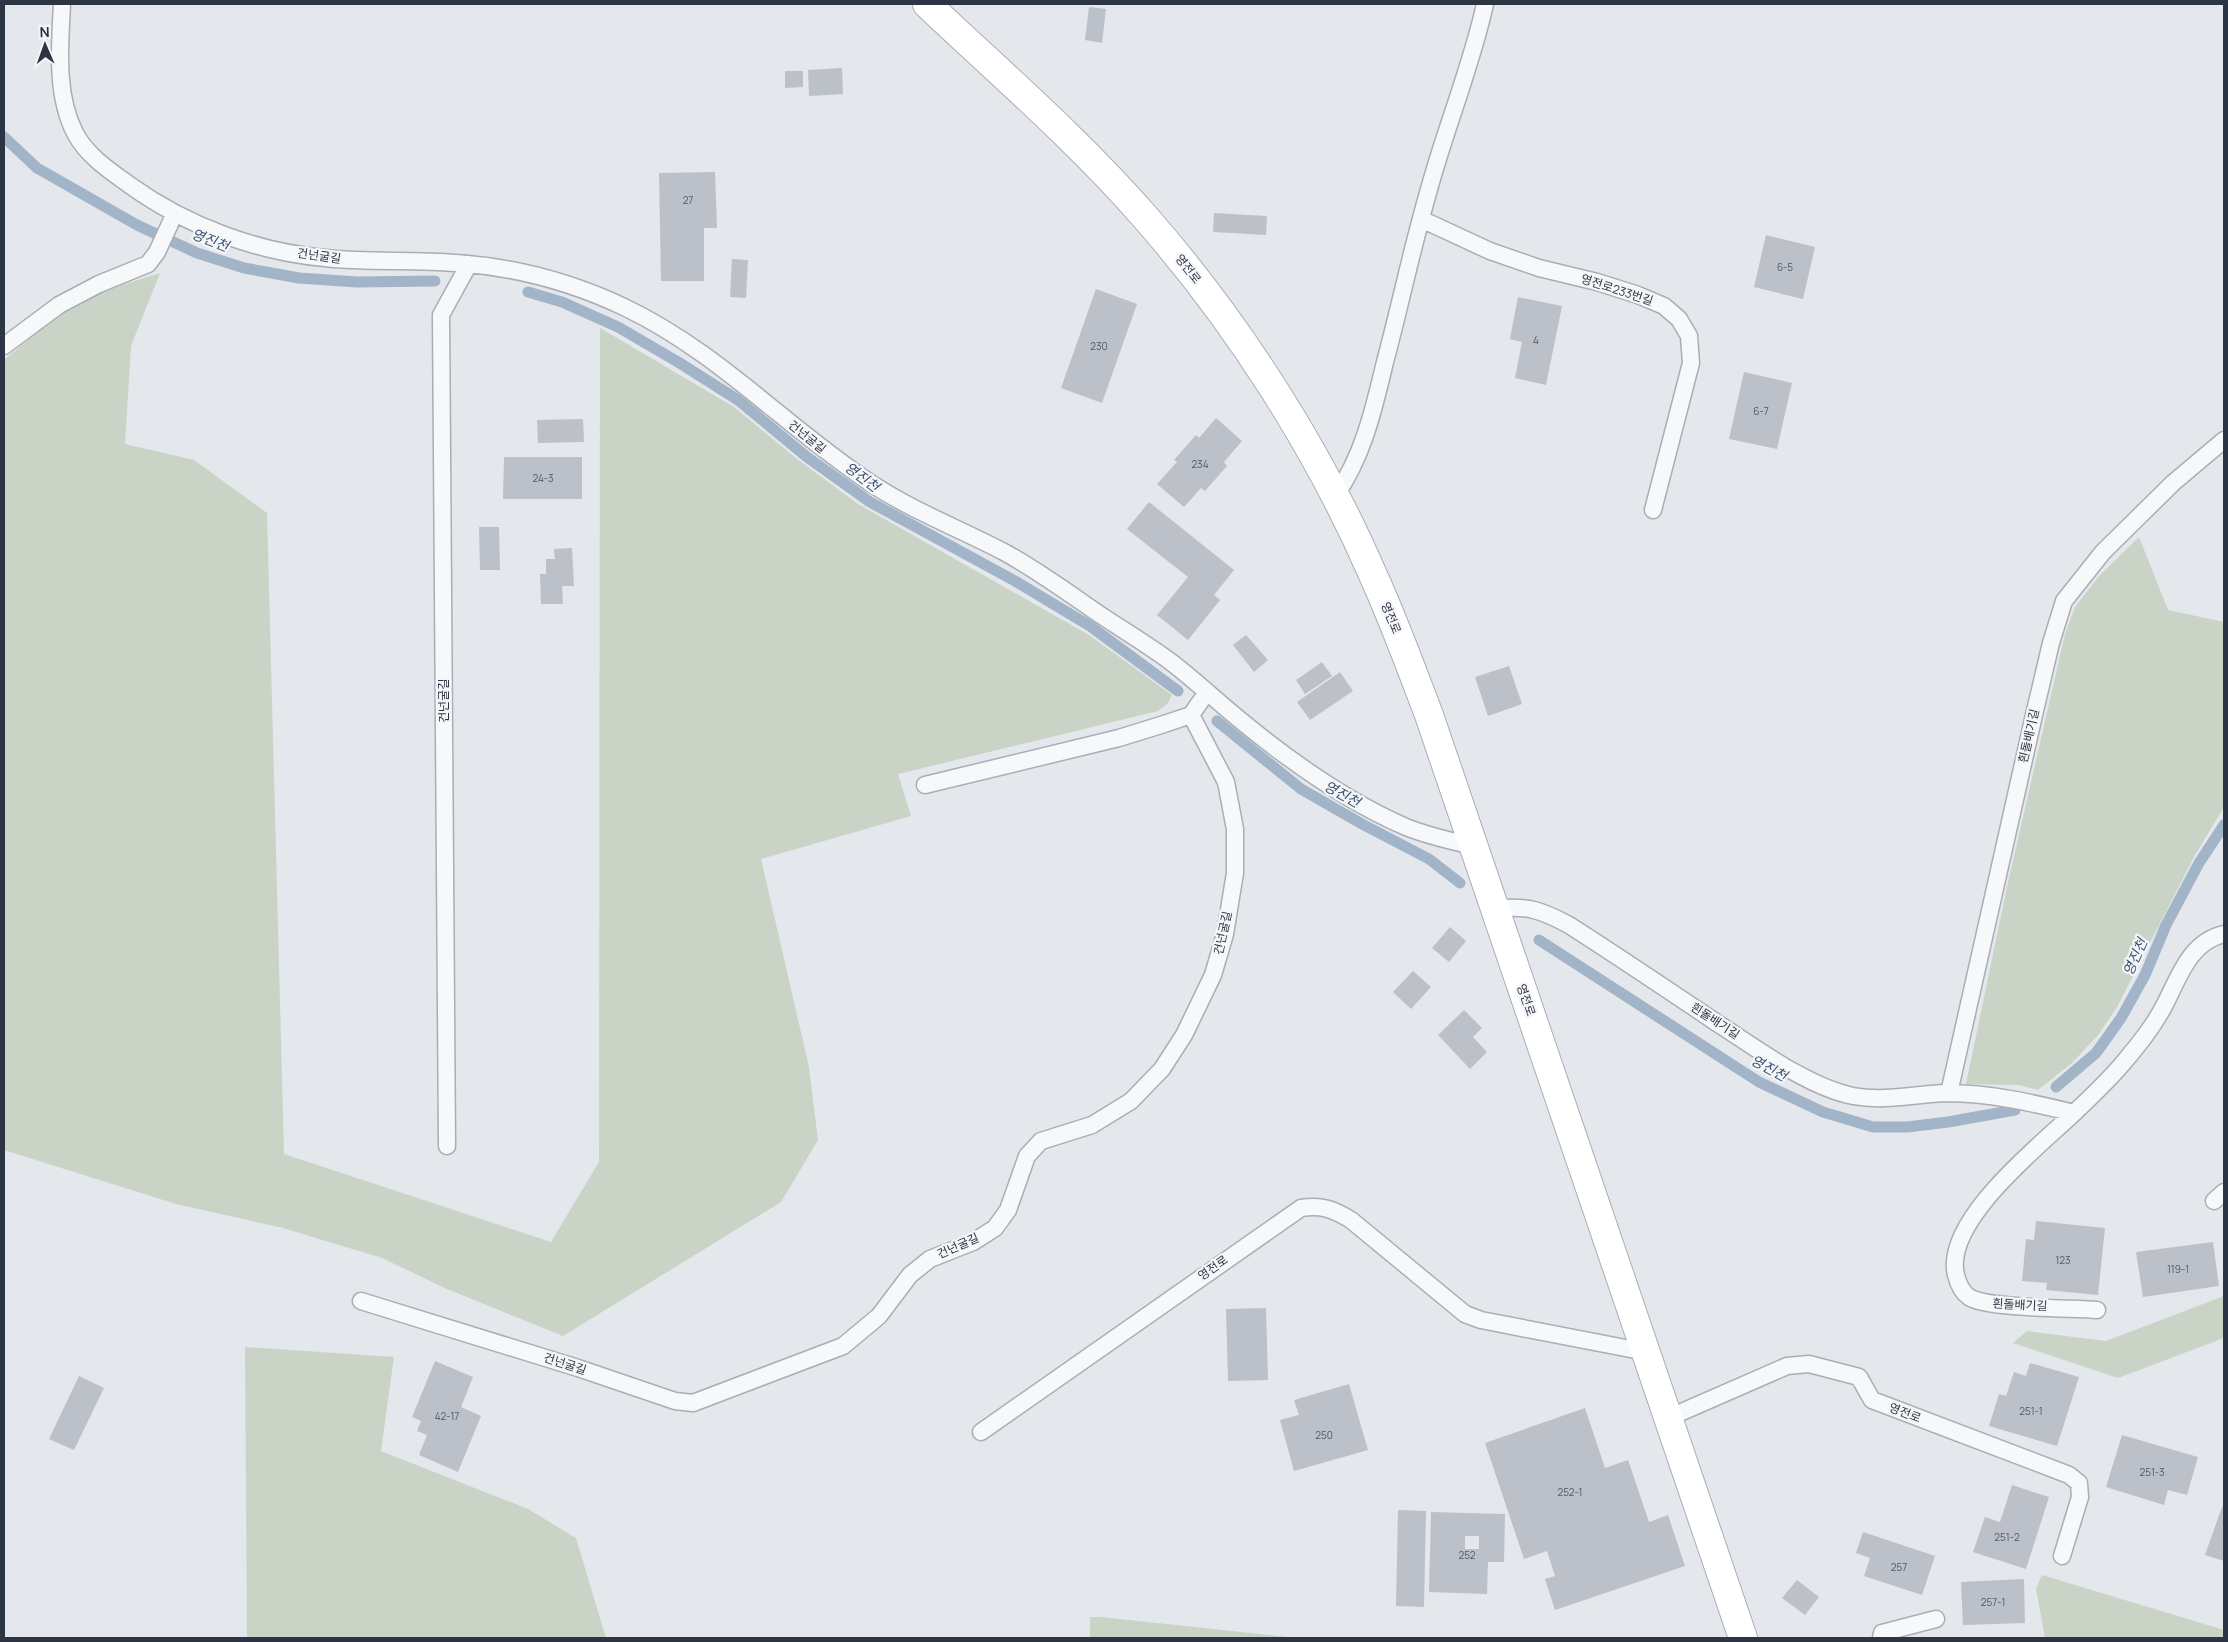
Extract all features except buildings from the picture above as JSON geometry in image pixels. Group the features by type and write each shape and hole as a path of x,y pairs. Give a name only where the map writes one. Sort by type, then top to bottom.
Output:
{"street":[{"name":"영전로","path":"927,4 1103,171 1182,261 1264,376 1335,496 1373,574 1404,651 1495,909 1743,1638"}],"lane":[{"name":"건넌굴길","path":"62,4 60,50 62,82 66,107 74,131 88,152 107,170 139,192 172,219 198,225 234,239 322,258 469,264 503,268 576,286 658,324 699,350 834,459 884,492 1038,571 1170,661 1292,761 1343,793 1407,828 1473,846"},
{"path":"1335,496 1347,480 1360,450 1376,398 1430,184 1478,34 1485,4"},
{"name":"영전로233번길","path":"1421,218 1490,251 1539,268 1638,295 1664,306 1679,319 1689,336 1691,363 1653,510"},
{"path":"4,346 59,305 99,284 148,264 157,252 172,219"},
{"name":"건넌굴길","path":"447,1146 441,315 469,264"},
{"name":"흰돌배기길","path":"1949,1093 2034,715 2051,643 2064,601 2103,552 2159,497 2224,440"},
{"path":"925,785 1118,738 1191,715 1207,692"},
{"name":"건넌굴길","path":"362,1300 578,1368 675,1401 692,1403 844,1346 878,1316 910,1274 930,1259 973,1242 995,1228 1008,1210 1027,1156 1041,1141 1092,1124 1131,1101 1162,1069 1184,1035 1213,975 1225,934 1235,873 1234,829 1226,782 1191,715"},
{"name":"흰돌배기길","path":"1495,909 1529,907 1545,912 1569,925 1762,1052 1821,1085 1853,1096 1878,1098 1949,1093 2029,1102 2074,1113"},
{"name":"흰돌배기길","path":"2097,1310 1988,1304 1969,1297 1958,1285 1953,1263 1959,1240 1976,1212 2007,1177 2114,1074 2145,1037 2164,1007 2186,961 2200,946 2217,935 2224,934"},
{"name":"영전로","path":"981,1432 1301,1208 1318,1206 1334,1210 1350,1220 1465,1314 1481,1320 1646,1352"},
{"name":"영전로","path":"1668,1418 1787,1366 1809,1364 1859,1377 1872,1400 2069,1475 2079,1483 2080,1497 2062,1556"},
{"path":"1881,1638 1882,1633 1890,1629 1936,1619"}],"green space":[{"path":"160,273 131,346 125,444 194,460 267,513 284,1154 551,1242 599,1162 600,328 734,407 797,459 858,504 1089,635 1172,695 1168,703 1158,711 898,774 911,816 761,859 809,1067 818,1140 781,1202 563,1336 447,1289 382,1258 283,1228 176,1204 4,1150 4,360 63,311 93,294"},
{"path":"2139,537 2168,610 2224,622 2224,807 2195,855 2117,1007 2099,1034 2072,1063 2038,1090 2019,1085 1966,1084 2007,887 2065,634 2075,607 2100,575"},
{"path":"2224,1296 2224,1338 2118,1378 2013,1343 2027,1331 2106,1341"},
{"path":"245,1347 394,1357 381,1451 528,1509 576,1538 606,1638 247,1638"},
{"path":"2042,1575 2224,1630 2224,1638 2045,1638 2036,1589"},
{"path":"1090,1617 1101,1617 1289,1637 1090,1638"}],"waterway":[{"name":"영진천","path":"4,137 37,168 137,225 197,253 244,268 299,278 357,282 435,281"},
{"name":"영진천","path":"528,292 562,302 618,327 678,362 738,400 807,457 870,502 1015,581 1090,626 1178,691"},
{"name":"영진천","path":"1217,721 1301,789 1429,859 1460,883"},
{"name":"영진천","path":"2056,1087 2096,1053 2121,1018 2145,975 2166,925 2199,863 2224,825"},
{"name":"영진천","path":"1539,940 1759,1082 1823,1112 1873,1127 1907,1127 2015,1110"}]}
